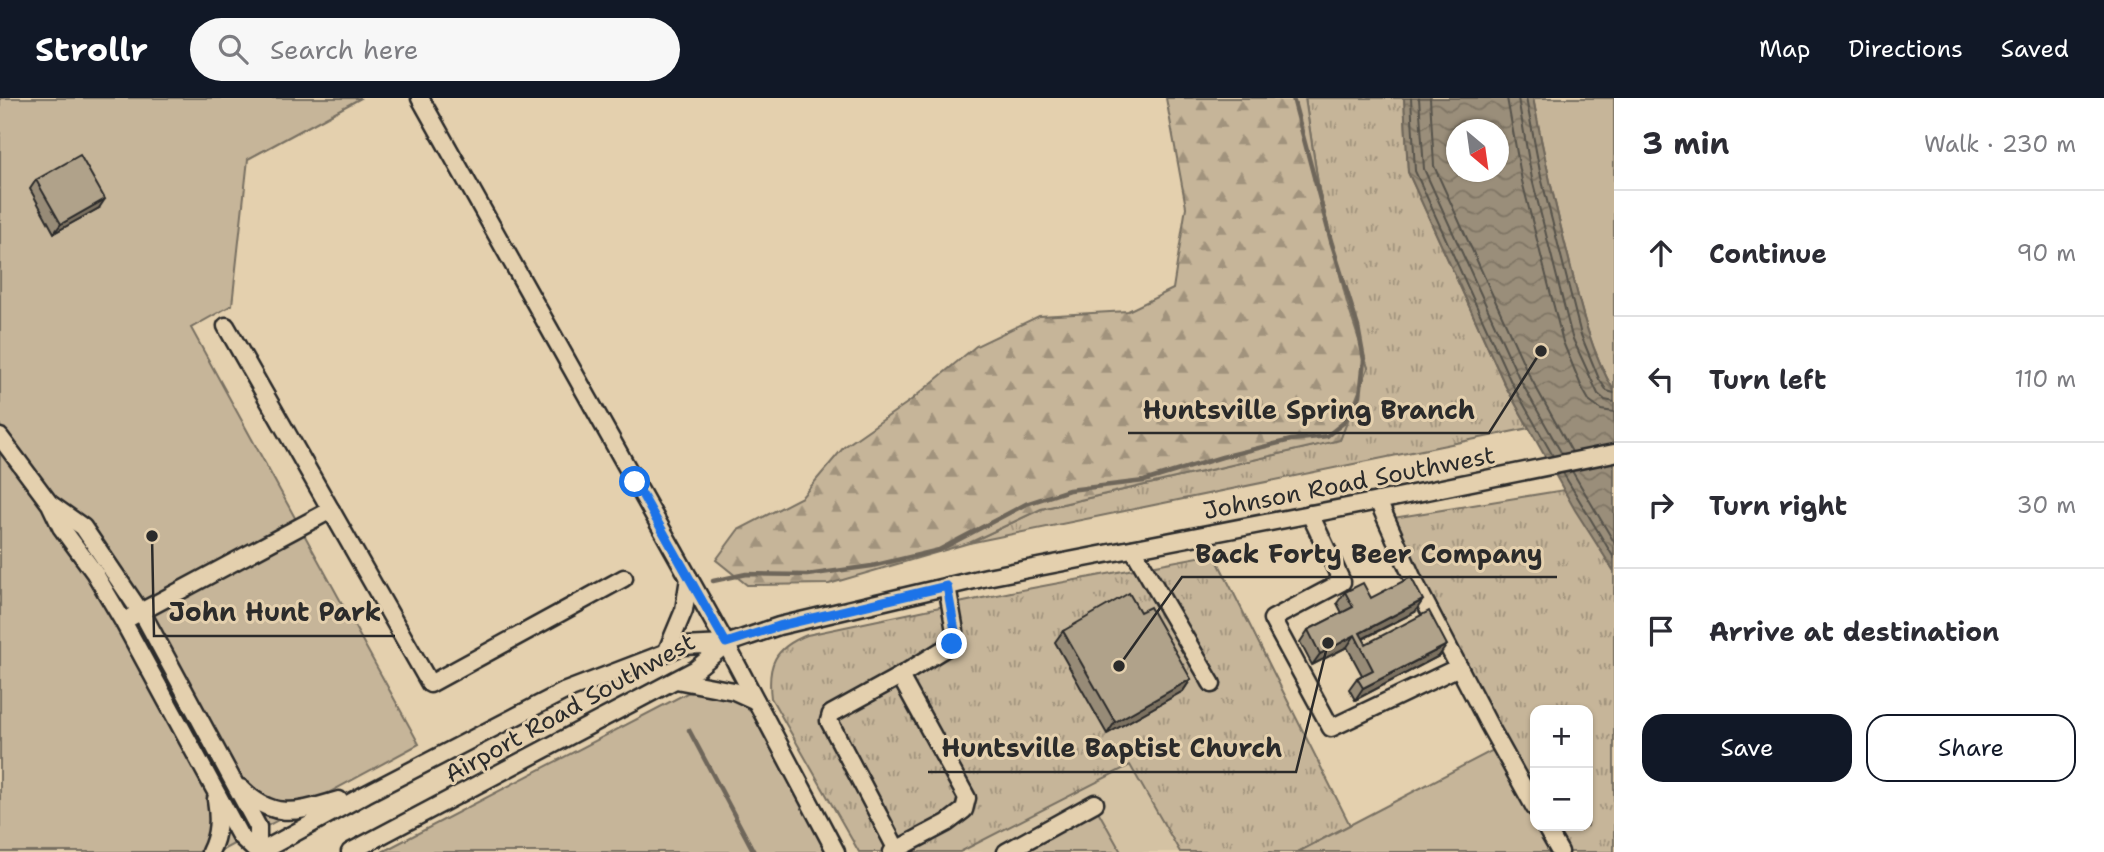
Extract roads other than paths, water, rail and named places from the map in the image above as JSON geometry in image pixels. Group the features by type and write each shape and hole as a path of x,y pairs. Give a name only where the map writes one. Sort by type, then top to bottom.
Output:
{"street":[{"path":"420,98 726,643 836,852"},
{"path":"226,326 430,684 624,578"},
{"path":"0,437 50,504 61,527 94,572 240,836 258,852"},
{"name":"Johnson Road Southwest","path":"726,643 779,626 947,586 1614,453"},
{"path":"1378,501 1413,579 1530,799"},
{"path":"50,504 83,527 140,612 258,827 258,852"},
{"path":"123,621 331,510"},
{"path":"1310,514 1342,582 1272,619 1331,728 1459,667"},
{"path":"1133,549 1212,684"},
{"path":"666,653 684,610 689,578"},
{"path":"900,676 967,798 964,810 947,823 895,851 829,721 831,714 952,644 955,631 947,586"},
{"name":"Airport Road Southwest","path":"258,852 563,692 683,646 726,643"},
{"name":"Airport Road Southwest","path":"350,852 696,669 726,643"},
{"path":"676,680 734,691 756,701"},
{"path":"232,780 248,796 268,807 283,811 302,811 366,794"},
{"path":"210,852 217,834 215,789"},
{"path":"1006,852 1095,803"},
{"path":"1548,831 1560,852"}],"water":[{"path":"1404,98 1533,98 1554,199 1582,310 1598,360 1614,391 1614,571 1575,510 1505,385 1408,172"}],"waterway":[{"path":"713,581 746,574 807,575 872,566 939,550 1026,504 1069,490 1144,481 1222,457 1291,440 1327,436 1342,424 1360,396 1364,360 1358,327 1331,241 1293,98"},
{"path":"689,730 754,852"}],"place":[{"name":"Huntsville Spring Branch","path":"1541,351"},
{"name":"John Hunt Park","path":"152,536"},
{"name":"Huntsville Baptist Church","path":"1328,643"},
{"name":"Back Forty Beer Company","path":"1119,666"}]}
